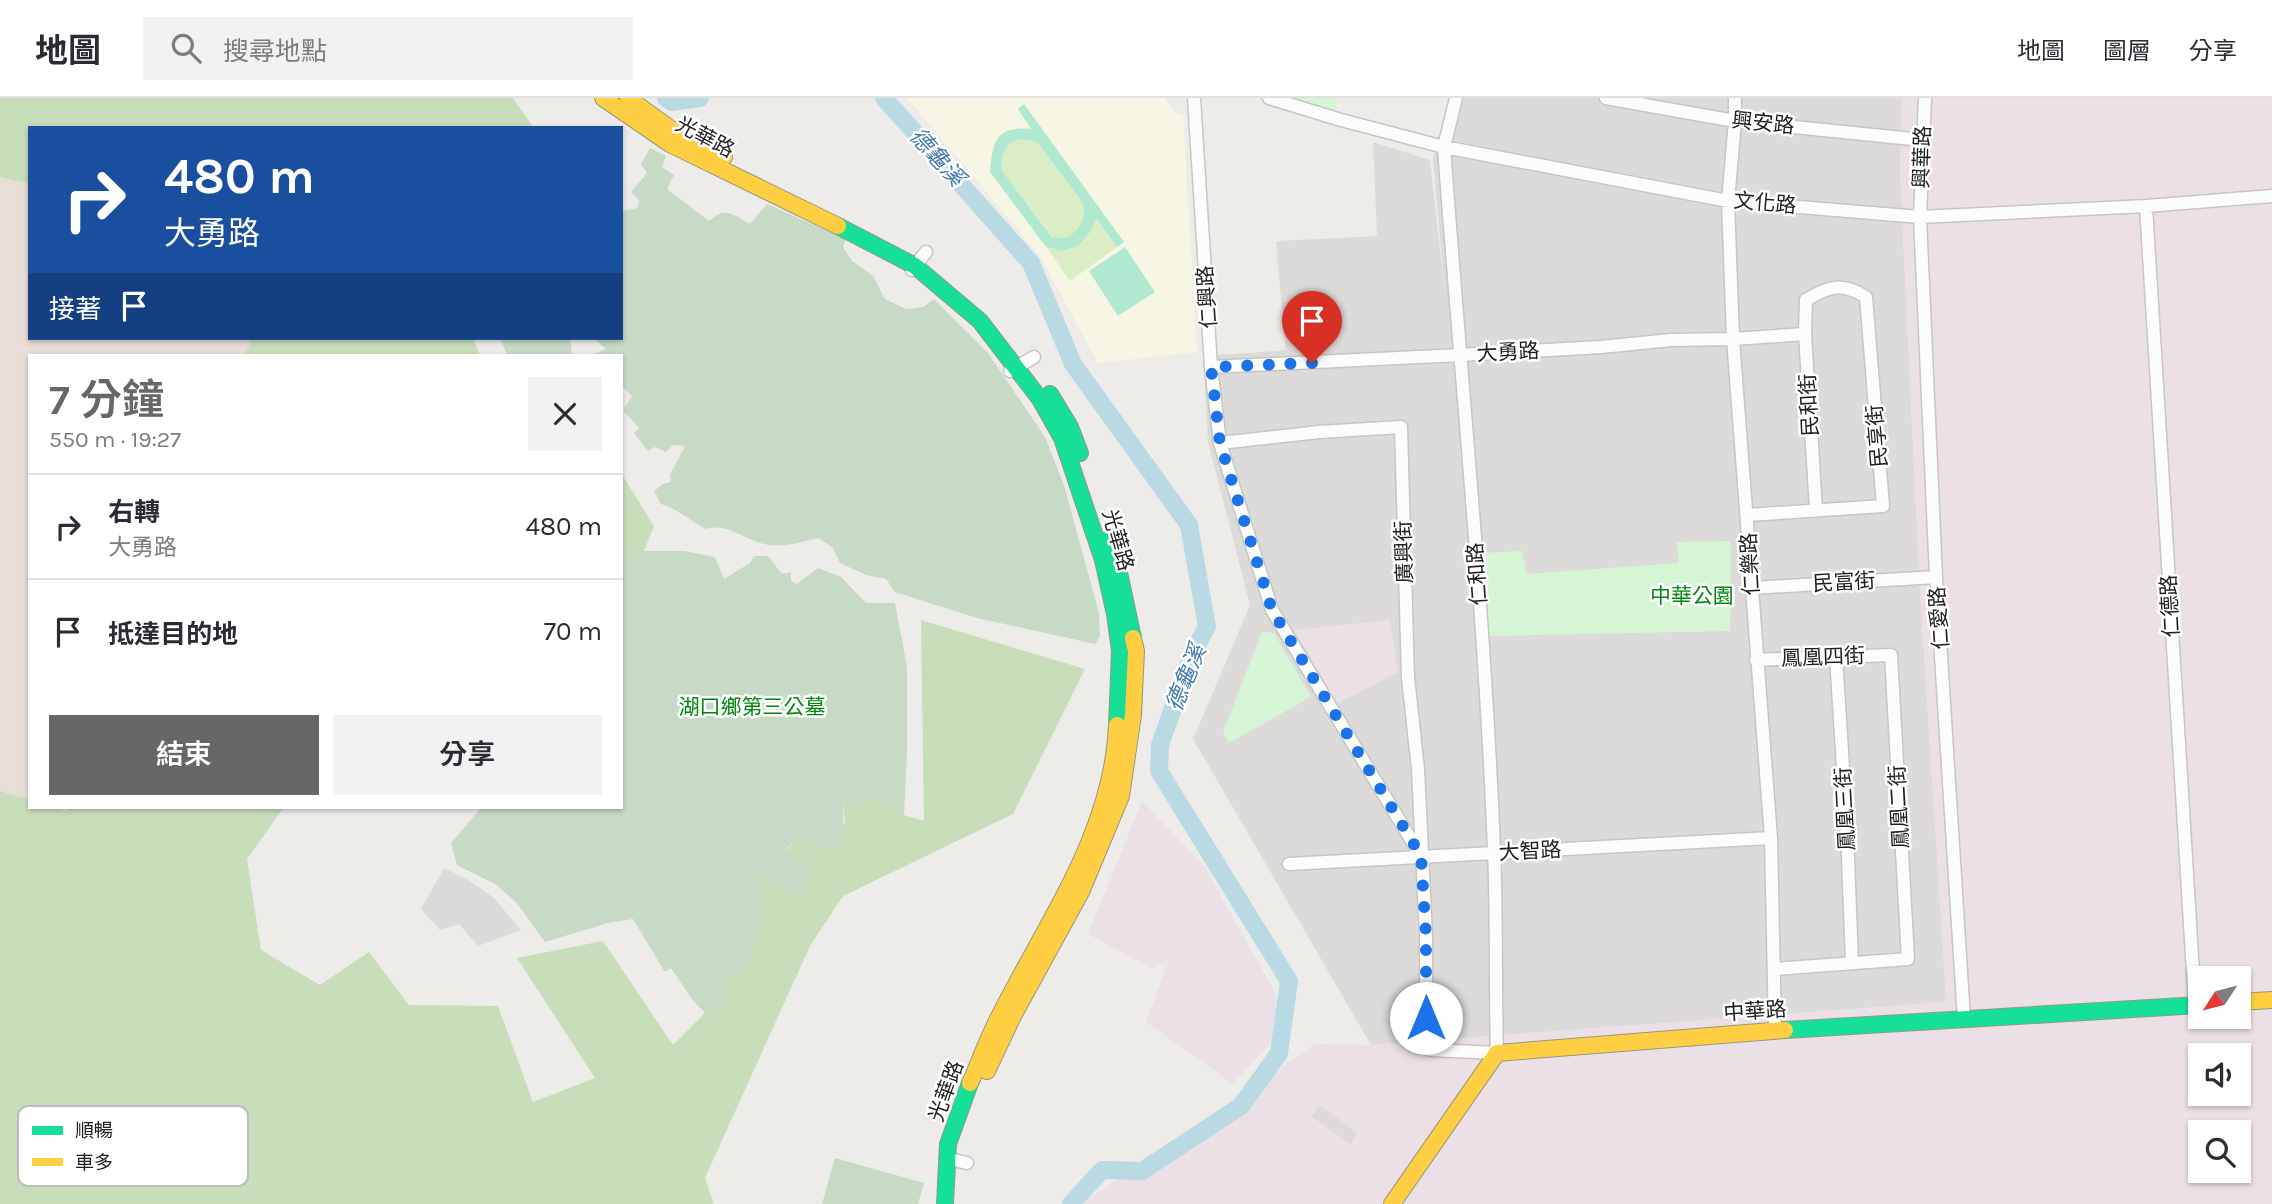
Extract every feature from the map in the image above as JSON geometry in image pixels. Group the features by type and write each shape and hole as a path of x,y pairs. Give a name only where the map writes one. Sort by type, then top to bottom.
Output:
{"street":[{"name":"光華路","path":"603,98 670,144 879,246 918,262"},
{"name":"光華路","path":"628,98 675,132 918,262 987,313 1022,365 1070,427 1118,568 1136,651 1133,715 1121,796 1081,892 965,1121 955,1146 960,1161 953,1204"},
{"name":"仁興路","path":"1194,98 1211,367 1220,443 1272,610 1421,856 1426,936 1426,1018 1431,1050 1497,1053"},
{"name":"文化路","path":"1269,98 1444,147 1728,201 1920,217 2146,206 2272,196"},
{"name":"仁和路","path":"1456,98 1444,147 1475,546 1494,853 1497,1053"},
{"name":"興安路","path":"1605,98 1735,121 1922,140"},
{"name":"仁樂路","path":"1735,98 1728,201 1733,340 1770,838 1775,1031"},
{"name":"興華路","path":"1920,217 1925,98"},
{"name":"仁德路","path":"2146,206 2195,966"},
{"name":"仁愛路","path":"1920,217 1936,577 1964,1019"},
{"name":"民享街","path":"1748,515 1883,506 1866,297 1851,288 1825,288 1806,300"},
{"name":"民和街","path":"1806,300 1805,334 1816,509"},
{"name":"大勇路","path":"1211,367 1805,334"},
{"name":"光華路","path":"945,1204 948,1144 969,1085 999,1016 1070,886 1090,827 1105,798 1116,750 1119,651 1115,614 1099,548 1062,438 1022,365"},
{"name":"廣興街","path":"1220,443 1319,432 1401,427 1408,678 1418,769 1421,856"},
{"name":"民富街","path":"1752,588 1936,577"},
{"name":"鳳凰四街","path":"1756,660 1891,655"},
{"name":"鳳凰二街","path":"1852,963 1908,959 1891,655"},
{"name":"鳳凰三街","path":"1836,656 1852,963"},
{"name":"大智路","path":"1289,864 1770,838"},
{"path":"1774,969 1852,963"},
{"path":"2251,1001 2272,1000"},
{"name":"中華路","path":"1497,1053 1775,1031 2188,1006"},
{"path":"1392,1204 1497,1053"}],"shaded area":[{"path":"905,98 1165,98 1175,114 1183,115 1197,352 1098,363 1040,256"},
{"path":"1449,98 1902,98 1900,169 1920,590 1947,1002 1371,1045 1193,739 1250,605 1208,442 1203,356 1449,339 1433,159"},
{"path":"1902,98 2272,98 2272,1204 1086,1204 1087,1200 1315,1044 1371,1045 1946,1002 1920,590 1900,169"},
{"path":"1373,142 1430,160 1451,347 1286,356 1276,241 1377,236"},
{"path":"0,177 28,184 28,340 251,340 245,354 28,354 28,799 0,791"},
{"path":"1804,520 1804,526 1752,529 1751,522"},
{"path":"1806,564 1807,571 1753,574 1754,567"},
{"path":"1390,620 1398,672 1337,704 1294,630"},
{"path":"1736,634 1744,717 1618,730 1609,638"},
{"path":"1142,801 1205,867 1277,996 1273,1041 1233,1084 1146,1022 1169,960 1152,969 1088,934"},
{"path":"444,868 467,879 494,898 521,930 478,946 459,924 440,930 421,909"},
{"path":"1319,1105 1358,1133 1350,1144 1311,1116"}],"green space":[{"path":"0,98 513,98 533,126 28,126 28,184 0,177"},
{"path":"1292,98 1338,98 1334,113"},
{"path":"1024,104 1124,242 1117,247 1096,219 1090,232 1078,246 1061,251 1046,247 990,172 998,137 1010,130 1031,129 1018,109","holes":["1019,139 1037,142 1083,203 1081,223 1066,238 1052,237 1001,169 1003,154 1010,144"]},
{"path":"1019,139 1037,142 1083,203 1081,223 1066,238 1053,237 1001,169 1005,151"},
{"path":"650,148 666,156 662,167 674,175 667,189 709,221 720,214 729,213 750,224 767,204 846,239 843,247 852,261 873,276 885,299 906,309 923,307 934,299 988,353 1045,437 1064,485 1099,613 1100,636 1095,644 977,618 895,592 886,579 866,575 840,563 832,547 818,538 788,545 769,545 730,530 706,529 661,504 654,491 671,482 670,475 685,446 673,445 666,452 655,447 648,451 634,433 639,428 623,410 632,396 623,387 623,354 594,354 606,349 595,340 623,340 623,211 638,208 639,200 631,192 647,173 641,164"},
{"path":"1095,219 1117,247 1070,281 1046,247 1061,251"},
{"path":"1125,247 1155,292 1118,316 1089,271"},
{"path":"251,340 474,340 480,354 245,354"},
{"path":"501,340 570,340 572,354 507,354"},
{"path":"623,476 654,526 644,551 629,566 623,558"},
{"name":"中華公園","path":"1731,541 1730,631 1486,636 1482,553 1522,551 1527,574 1679,563 1677,542"},
{"name":"湖口鄉第三公墓","path":"644,551 684,551 715,557 724,579 750,563 754,556 768,556 782,574 791,572 791,581 797,584 818,568 841,577 866,603 895,603 907,667 904,815 877,798 861,803 843,802 844,846 831,850 820,844 796,840 786,849 811,868 800,898 757,870 763,903 748,970 721,984 729,999 705,1013 671,968 665,972 633,919 608,923 545,942 516,902 495,884 457,865 451,843 480,809 623,809 623,558 629,566"},
{"path":"921,620 1085,669 1013,814 843,896 810,946 705,1178 714,1204 0,1204 0,791 28,799 28,809 283,809 247,859 261,950 320,985 369,952 409,1005 498,1006 533,1102 595,1078 517,958 603,941 673,1045 705,1013 728,999 720,984 730,977 757,869 800,897 786,850 796,840 820,844 831,850 845,821 843,801 861,803 877,798 904,815 924,821"},
{"path":"1262,632 1274,633 1311,697 1229,743 1223,732"},
{"path":"835,1158 924,1183 918,1204 822,1204"}],"waterway":[{"name":"德龜溪","path":"666,98 672,102 700,98"},
{"name":"德龜溪","path":"884,98 1031,263 1073,364 1189,525 1207,627 1192,654 1160,745 1159,771 1289,981 1279,1053 1241,1106 1142,1171 1102,1170 1071,1204"}],"traffic: fast":[{"path":"838,226 915,266 980,321 1040,399 1062,438 1103,560 1115,614 1120,651 1117,725"},
{"path":"1050,394 1070,427 1080,453"},
{"path":"1109,539 1133,638"},
{"path":"1785,1030 2188,1006"},
{"path":"945,1204 948,1144 970,1083"}],"traffic: slow":[{"path":"603,98 670,144 838,226"},
{"path":"628,98 675,132 724,157"},
{"path":"987,1071 1013,1016 1081,892 1121,796 1133,715 1136,651 1133,638"},
{"path":"970,1083 996,1023 1074,876 1090,840 1104,803 1113,764 1117,725"},
{"path":"2251,1001 2272,1000"},
{"path":"1392,1204 1497,1053 1785,1030"}],"route":[{"path":"1312,363 1211,367 1220,443 1272,610 1421,856 1426,936 1426,1018"}]}
